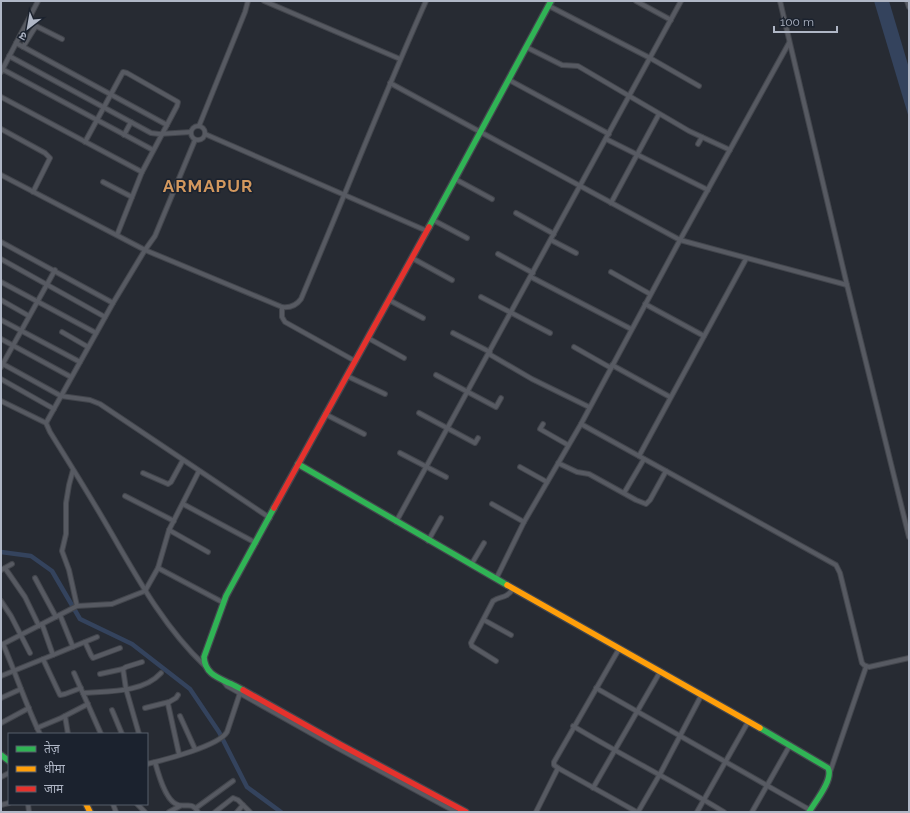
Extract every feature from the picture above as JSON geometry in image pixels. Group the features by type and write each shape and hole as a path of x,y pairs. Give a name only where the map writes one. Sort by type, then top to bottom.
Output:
{"street":[{"path":"38,1 2,71 153,150"},
{"path":"9,56 151,133 162,134 191,132 193,128 199,126 245,12 248,1"},
{"path":"264,1 400,59"},
{"path":"1,175 145,250 282,307 289,308 296,305 301,299 400,59 426,1"},
{"path":"636,1 671,20"},
{"path":"396,522 681,1"},
{"path":"780,1 909,538"},
{"path":"907,1 909,7"},
{"path":"204,665 204,657 224,603 325,414 356,361 550,3 699,86"},
{"path":"23,47 36,26 62,40"},
{"path":"16,43 167,125"},
{"path":"496,579 524,522 581,424 650,294 790,43"},
{"path":"526,47 562,65 578,66 659,114 730,150"},
{"path":"85,142 123,72 178,102 178,106 142,172 117,236"},
{"path":"509,80 609,134"},
{"path":"390,83 680,240 847,285"},
{"path":"1,97 142,172"},
{"path":"610,203 659,114"},
{"path":"124,135 131,122"},
{"path":"199,126 205,130 205,134 427,231"},
{"path":"1,129 45,153 50,158 33,192"},
{"path":"191,132 192,137 195,140"},
{"path":"195,140 200,140 205,134"},
{"path":"698,144 702,137"},
{"path":"606,139 708,190"},
{"path":"46,423 113,303 155,236 195,140"},
{"path":"455,179 492,199"},
{"path":"103,182 132,197"},
{"path":"516,213 554,234"},
{"path":"433,220 467,238"},
{"path":"551,240 576,253"},
{"path":"1,242 55,270 113,303"},
{"path":"498,254 533,273"},
{"path":"412,258 452,280"},
{"path":"1,259 105,317"},
{"path":"638,456 746,259"},
{"path":"55,270 2,364 61,396 90,400 100,404 270,518"},
{"path":"611,272 650,294"},
{"path":"531,277 631,329"},
{"path":"1,282 96,333"},
{"path":"482,297 550,333"},
{"path":"1,300 29,316"},
{"path":"389,300 423,318"},
{"path":"645,304 704,336"},
{"path":"282,307 282,317 285,322 356,361"},
{"path":"1,320 80,362"},
{"path":"62,332 88,347"},
{"path":"453,333 532,379 590,407"},
{"path":"368,338 404,358"},
{"path":"1,339 71,377"},
{"path":"574,347 670,397"},
{"path":"436,375 496,407 501,398"},
{"path":"347,376 384,394"},
{"path":"1,379 54,409"},
{"path":"1,400 46,423 145,591 184,646 211,673 223,681 227,686 454,812"},
{"path":"419,413 475,443 478,438"},
{"path":"325,414 364,434"},
{"path":"543,424 540,429 568,445"},
{"path":"581,424 836,565 840,573 862,663 866,667"},
{"path":"400,453 446,477"},
{"path":"624,494 644,459"},
{"path":"144,473 168,484 171,482 183,460"},
{"path":"558,463 577,472 589,474 643,503 648,502 666,471"},
{"path":"298,464 428,541 790,745 828,768 830,772"},
{"path":"520,467 547,482"},
{"path":"73,470 66,502 66,534 62,551 70,573 76,607"},
{"path":"40,733 15,671 2,645 76,607 112,604 145,591 158,568 169,530 199,471"},
{"path":"125,496 174,521"},
{"path":"183,504 256,543"},
{"path":"492,504 524,522"},
{"path":"428,541 441,518"},
{"path":"169,530 208,552"},
{"path":"471,565 484,542"},
{"path":"12,564 3,569 25,597 54,653 53,654"},
{"path":"158,568 224,603"},
{"path":"35,578 58,616 73,647"},
{"path":"496,661 471,645 495,599 507,596 513,589"},
{"path":"1,601 11,616 30,653"},
{"path":"484,620 511,635"},
{"path":"1,676 97,637"},
{"path":"85,642 93,658 120,648"},
{"path":"619,649 573,726 554,762 554,765 558,768 638,812 681,736 701,696"},
{"path":"866,667 909,658"},
{"path":"43,659 60,695 81,688"},
{"path":"100,674 124,669 142,662"},
{"path":"596,688 768,785 809,811 828,781 866,667"},
{"path":"124,669 126,689 139,733"},
{"path":"593,788 660,672"},
{"path":"74,673 102,733"},
{"path":"83,693 126,689 148,683 161,673"},
{"path":"223,681 228,682 466,812"},
{"path":"1,698 21,689"},
{"path":"148,763 195,749 223,737 227,732 240,693"},
{"path":"145,708 168,702 176,698 178,695"},
{"path":"168,702 179,754"},
{"path":"37,728 88,704"},
{"path":"1,723 29,708"},
{"path":"112,710 122,733"},
{"path":"65,716 68,733"},
{"path":"180,716 195,749"},
{"path":"696,812 748,722"},
{"path":"573,726 614,751 660,774 724,812"},
{"path":"752,812 790,745"},
{"path":"155,762 160,781 167,795 174,804 180,806"},
{"path":"536,812 558,768"},
{"path":"169,812 180,806 191,805 197,810 233,781"},
{"path":"215,812 233,798 238,800 250,812"},
{"path":"237,812 244,805"}],"water":[{"path":"874,1 889,1 909,68 909,118"}],"waterway":[{"path":"1,552 31,556 52,571 80,619 132,644 190,689 219,732 247,787 281,812"}],"traffic: fast":[{"path":"429,227 551,1"},
{"path":"298,464 507,585"},
{"path":"243,690 212,674 206,667 204,657 226,596 274,508"},
{"path":"760,728 828,768 829,773 826,784 809,812"},
{"path":"1,755 8,760"}],"traffic: slow":[{"path":"507,585 760,728"},
{"path":"86,805 90,812"}],"traffic: jam":[{"path":"274,508 429,227"},
{"path":"243,690 341,745 466,812"}],"district":[{"name":"ARMAPUR","path":"208,186"}]}
